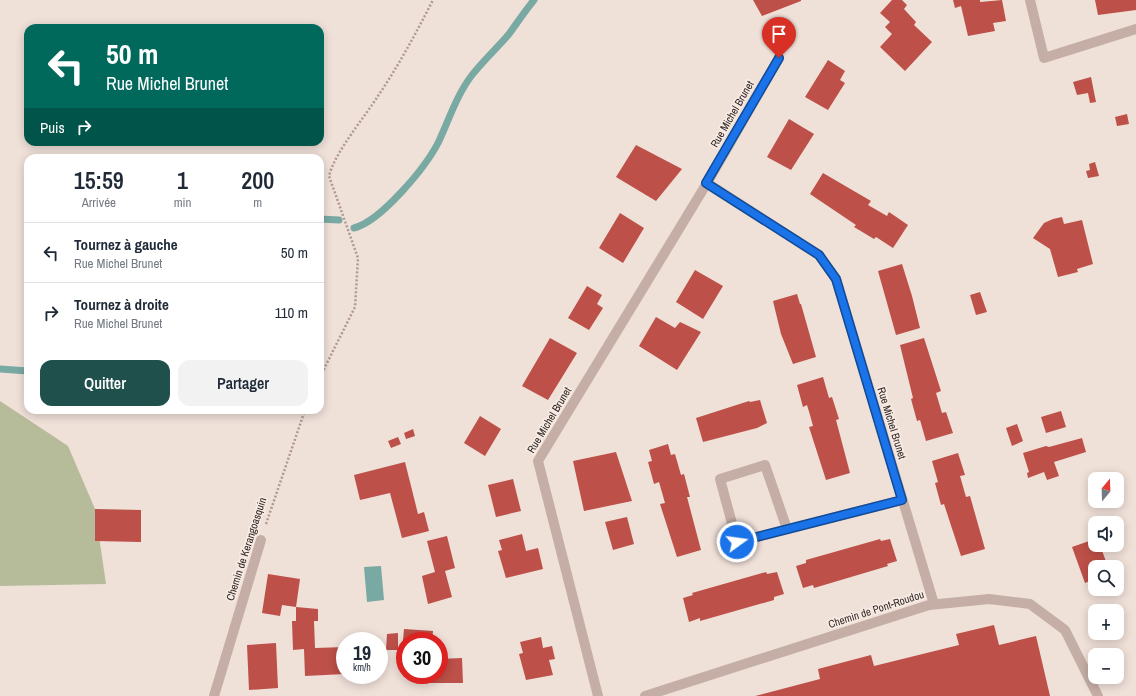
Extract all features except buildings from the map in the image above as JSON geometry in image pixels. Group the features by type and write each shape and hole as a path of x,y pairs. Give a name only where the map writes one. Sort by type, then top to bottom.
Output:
{"street":[{"path":"1030,0 1044,58 1136,29"},
{"name":"Rue Michel Brunet","path":"598,696 538,462 706,183 779,58"},
{"name":"Rue Michel Brunet","path":"706,183 819,255 836,279 934,604"},
{"path":"787,529 765,465 720,479 737,542 902,500"},
{"name":"Chemin de Kerangoasquin","path":"214,696 261,540"},
{"name":"Chemin de Pont-Roudou","path":"645,696 934,604 989,599 1030,604 1065,630 1098,696"}],"path":[{"path":"324,368 355,307 358,258 329,176 332,163 380,94 415,35 433,0"},
{"name":"Chemin de Kerangoasquin","path":"261,540 303,414"}],"green space":[{"path":"0,401 68,446 95,509 106,584 0,586"}],"water":[{"path":"381,566 384,600 367,602 364,567"}],"waterway":[{"path":"354,228 377,215 389,205 413,179 432,154 466,83 509,34 534,0"},
{"path":"324,219 339,220"},
{"path":"0,369 24,371"}],"route":[{"path":"737,542 902,500 836,279 819,255 706,183 779,58"}]}
